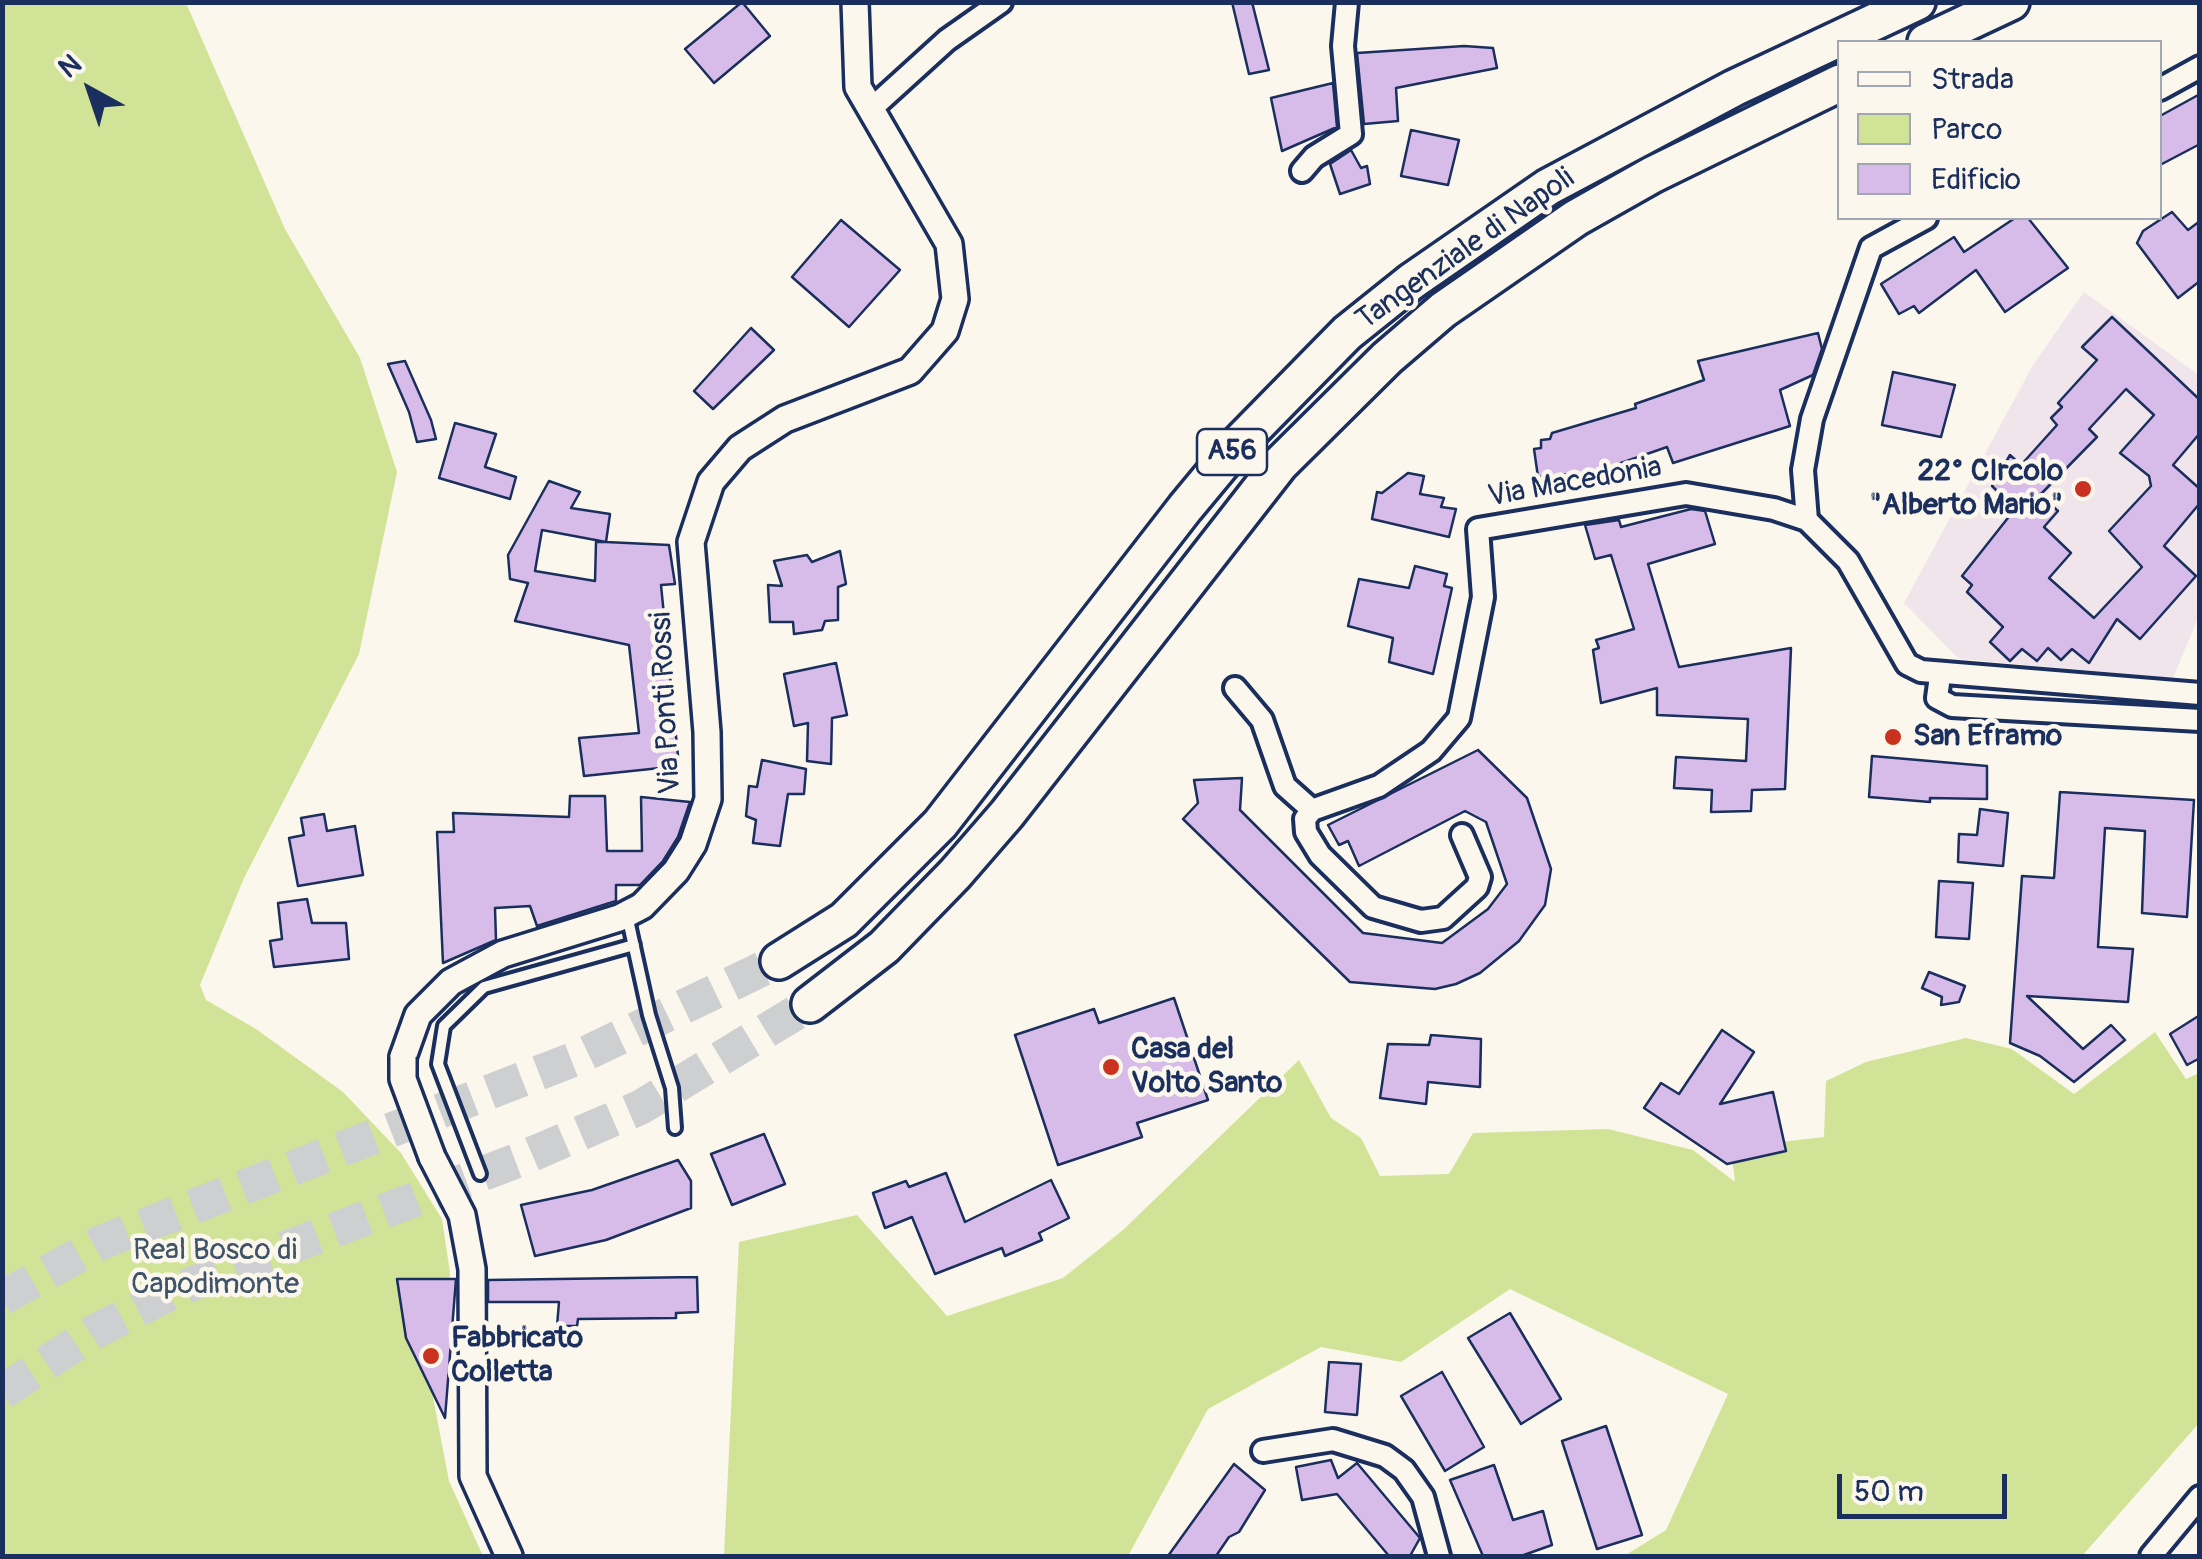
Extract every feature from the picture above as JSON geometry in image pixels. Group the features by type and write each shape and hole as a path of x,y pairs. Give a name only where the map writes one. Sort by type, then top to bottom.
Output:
{"highway":[{"name":"Tangenziale di Napoli","path":"779,961 844,920 940,824 1239,443 1348,333 1412,282 1548,187 1631,140 1917,2"},
{"path":"1930,40 2011,2"},
{"name":"Tangenziale di Napoli","path":"810,1004 884,947 955,874 1007,814 1280,464 1387,358 1458,299 1576,218 1825,90"}],"street":[{"name":"Via Ponti Rossi","path":"509,1556 473,1476 472,1269 462,1215 432,1156 403,1079 403,1058 418,1014 468,970 627,914 642,906 676,872 693,844 708,799 708,732 691,542 711,482 740,448 785,418 910,371 945,332 954,299 949,244 858,87 855,2"},
{"path":"871,109 947,40 1001,2"},
{"path":"1302,171 1330,145 1351,134 1343,46 1347,2"},
{"path":"2162,88 2200,67"},
{"path":"1807,520 1803,470 1812,419 1871,248 1922,220"},
{"name":"Via Macedonia","path":"1312,810 1379,786 1432,751 1460,718 1482,597 1478,530 1686,494 1774,509 1807,520 1848,561 1907,664 1940,676"},
{"path":"2200,694 1940,676 1937,698 1952,706 2200,720"},
{"path":"1235,688 1262,720 1285,786 1312,810 1305,819 1306,832 1320,855 1373,906 1421,922 1443,918 1477,888 1480,876 1462,836"},
{"path":"1263,1451 1332,1440 1385,1456 1404,1470 1424,1497 1439,1556"},
{"path":"2151,1556 2200,1498"}],"lane":[{"path":"627,914 672,1088 674,1128"},
{"path":"480,1174 438,1064 444,1026 484,987 634,946"}],"shaded area":[{"name":"22° CIrcolo \"Alberto Mario\"","path":"2084,292 2199,375 2199,616 2173,678 1959,659 1904,603 2033,365"}],"green space":[{"name":"Real Bosco di Capodimonte","path":"3,3 186,3 285,229 360,358 397,472 359,654 244,878 200,985 206,1000 256,1029 343,1092 401,1153 442,1219 450,1273 446,1401 433,1397 449,1481 483,1556 3,1556"},
{"path":"2155,1032 2186,1079 2199,1073 2199,1423 2082,1556 1624,1556 1666,1530 1728,1394 1510,1289 1401,1362 1321,1347 1208,1409 1128,1556 724,1556 739,1242 857,1215 947,1316 1063,1278 1123,1230 1299,1060 1331,1118 1361,1138 1380,1176 1449,1174 1473,1133 1608,1129 1693,1150 1735,1182 1731,1148 1824,1137 1826,1081 1866,1062 1966,1038 2012,1049 2074,1094"}],"building":[{"path":"742,2 770,36 714,83 685,49"},
{"path":"1232,2 1252,2 1269,70 1249,74"},
{"path":"1464,46 1493,48 1497,68 1396,88 1398,121 1364,124 1357,53"},
{"path":"1333,83 1337,127 1282,151 1271,98"},
{"path":"2200,94 2200,144 2162,164 2162,115"},
{"path":"1411,130 1459,140 1448,185 1401,176"},
{"path":"1351,150 1361,168 1367,166 1370,184 1340,194 1330,164"},
{"path":"2172,212 2188,230 2200,221 2200,281 2178,298 2137,243 2143,231"},
{"path":"841,220 900,270 849,327 792,277"},
{"path":"2012,220 2030,220 2068,268 2005,312 1976,270 1919,313 1914,306 1899,314 1881,284 1954,237 1964,252"},
{"path":"2112,317 2200,400 2200,433 2173,465 2200,489 2200,503 2164,546 2196,576 2140,639 2117,619 2089,663 2072,649 2061,660 2048,648 2037,661 2022,649 2010,661 1990,642 2003,627 1967,592 1972,585 1962,576 2015,509 1992,486 2010,455 2021,465 2057,425 2051,418 2062,407 2058,403 2097,360 2082,347","holes":["2126,389 2154,415 2120,453 2149,476 2151,486 2109,531 2142,567 2094,618 2049,578 2071,553 2044,527 2058,511 2040,495 2097,437 2089,429"]},
{"path":"751,328 774,350 713,409 694,391"},
{"path":"1818,333 1822,349 1813,375 1780,390 1790,426 1673,463 1667,447 1595,472 1538,477 1534,449 1541,448 1541,440 1550,439 1552,433 1636,408 1635,404 1704,380 1698,361"},
{"path":"405,361 436,439 417,442 388,364"},
{"path":"1893,372 1955,385 1941,437 1882,425"},
{"path":"455,423 496,434 485,467 516,477 510,499 439,478"},
{"path":"1408,473 1424,476 1420,494 1444,498 1441,507 1456,509 1449,537 1372,519 1377,492 1382,493"},
{"path":"549,481 580,492 571,508 610,514 606,542 669,545 675,584 661,585 679,766 584,776 579,738 639,733 629,645 515,621 528,583 510,579 508,555","holes":["542,530 606,542 596,542 595,581 535,571"]},
{"path":"1691,509 1705,511 1715,544 1648,564 1679,667 1791,648 1785,789 1752,790 1751,811 1711,812 1712,790 1674,788 1676,757 1746,761 1748,719 1657,715 1657,688 1601,703 1593,650 1599,648 1596,640 1634,629 1611,555 1595,559 1585,525 1619,520 1621,527"},
{"path":"840,551 846,584 838,587 838,620 825,621 822,630 794,634 793,622 770,622 768,585 782,586 774,561 807,555 812,562"},
{"path":"1415,566 1447,574 1444,586 1452,588 1433,674 1389,662 1393,638 1348,626 1359,579 1409,588"},
{"path":"836,663 847,715 832,718 831,764 807,761 808,723 794,726 784,674"},
{"path":"1478,750 1527,798 1551,869 1545,905 1519,941 1480,973 1435,989 1350,982 1183,819 1198,803 1194,780 1242,778 1240,810 1363,933 1442,943 1488,909 1507,884 1486,822 1465,811 1359,866 1348,841 1339,845 1328,825"},
{"path":"1872,756 1987,766 1987,799 1930,798 1930,802 1869,797"},
{"path":"762,760 806,769 804,794 788,794 780,846 753,843 756,820 746,816 749,786 757,787"},
{"path":"2060,792 2194,800 2187,917 2142,913 2145,831 2105,828 2098,947 2133,949 2128,1002 2027,996 2083,1049 2111,1025 2125,1040 2074,1082 2040,1056 2010,1043 2022,876 2054,878"},
{"path":"570,796 605,796 607,851 642,851 641,797 690,802 678,837 663,861 640,885 616,885 616,901 537,926 530,906 495,908 496,940 443,963 437,832 454,832 453,813 569,817"},
{"path":"1980,809 2008,813 2003,866 1958,862 1959,834 1977,835"},
{"path":"324,814 327,831 355,826 363,875 298,886 289,838 304,835 301,818"},
{"path":"1939,881 1973,883 1969,939 1936,937"},
{"path":"307,899 312,923 346,923 349,959 274,967 270,941 282,939 278,903"},
{"path":"1929,972 1965,986 1959,1002 1941,1005 1942,997 1922,988"},
{"name":"Casa del Volto Santo","path":"1174,998 1208,1100 1137,1123 1142,1137 1058,1165 1015,1035 1094,1009 1099,1023"},
{"path":"2200,1015 2200,1058 2187,1065 2170,1034"},
{"path":"1722,1030 1754,1052 1720,1104 1773,1092 1786,1151 1727,1164 1644,1108 1661,1083 1679,1094"},
{"path":"1431,1035 1481,1039 1480,1087 1428,1082 1426,1104 1380,1098 1388,1044 1429,1045"},
{"path":"764,1134 785,1184 732,1205 711,1154"},
{"path":"678,1160 691,1181 691,1208 606,1240 535,1256 521,1205 592,1190"},
{"path":"946,1173 965,1222 1051,1180 1069,1218 1039,1233 1042,1240 1005,1256 1002,1248 935,1274 912,1217 885,1228 873,1193 906,1181 909,1187"},
{"path":"697,1277 698,1312 676,1313 676,1318 578,1319 577,1326 557,1326 559,1302 488,1302 488,1280"},
{"path":"397,1279 456,1279 445,1418 406,1338"},
{"path":"1510,1313 1561,1399 1521,1424 1468,1338"},
{"path":"1329,1362 1361,1364 1357,1415 1325,1412"},
{"path":"1442,1372 1484,1447 1445,1471 1401,1396"},
{"path":"1606,1426 1642,1535 1597,1549 1562,1441"},
{"path":"1331,1460 1338,1478 1357,1463 1420,1538 1410,1556 1389,1556 1337,1494 1302,1500 1296,1467"},
{"path":"1234,1464 1265,1490 1239,1532 1229,1537 1216,1556 1168,1556"},
{"path":"1494,1465 1513,1520 1543,1511 1552,1545 1521,1556 1483,1556 1450,1480"}],"tunnel":[{"path":"2,1298 102,1242 572,1060 779,961"},
{"path":"2,1392 94,1332 176,1290 516,1161 641,1107 810,1004"}],"place":[{"name":"22° CIrcolo \"Alberto Mario\"","path":"2083,489"},
{"name":"San Eframo","path":"1893,737"},
{"name":"Casa del Volto Santo","path":"1111,1067"},
{"name":"Fabbricato Colletta","path":"431,1356"}]}
